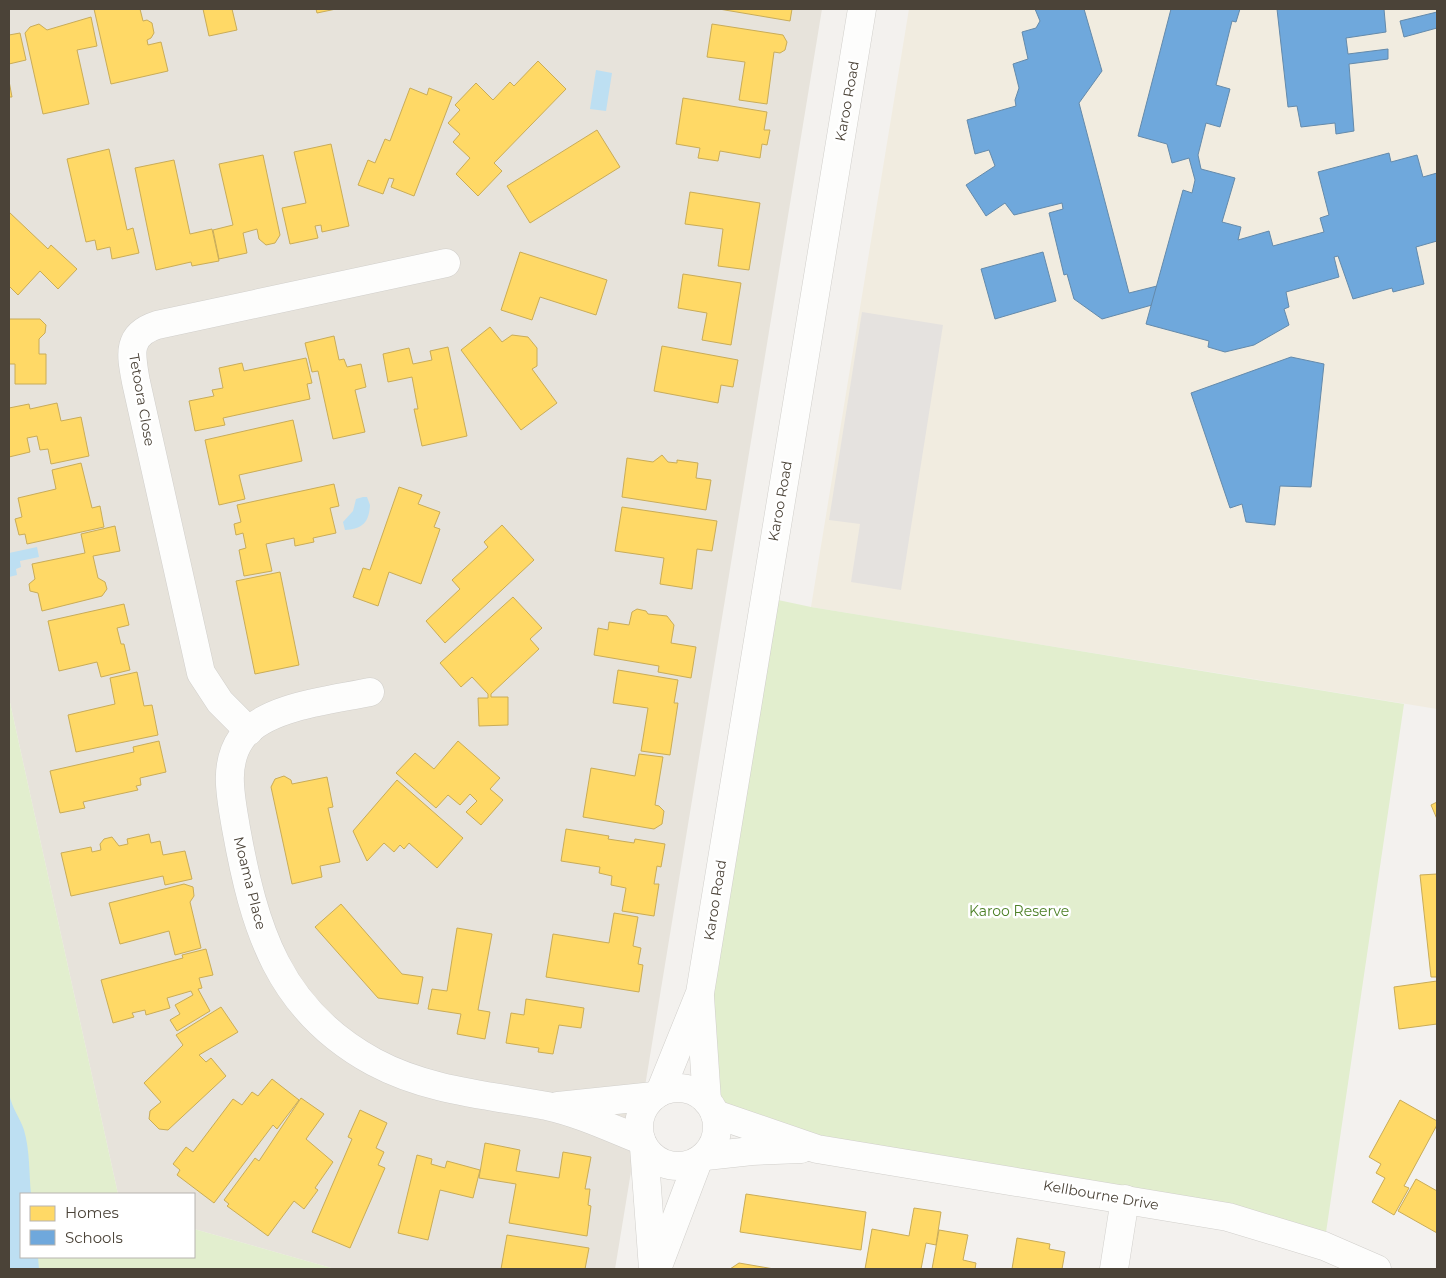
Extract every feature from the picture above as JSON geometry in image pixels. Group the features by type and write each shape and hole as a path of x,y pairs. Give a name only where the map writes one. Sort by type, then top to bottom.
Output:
{"street":[{"name":"Karoo Road","path":"657,1094 700,993 862,9"},
{"name":"Tetoora Close","path":"249,731 220,702 200,673 136,382 132,354 134,341 143,330 157,325 446,263"},
{"name":"Moama Place","path":"370,692 282,712 264,719 249,731 237,748 230,770 242,859 258,923 273,961 305,1006 329,1031 353,1049 402,1074 454,1090 550,1107 643,1144"},
{"name":"Karoo Road","path":"700,993 711,1108"},
{"path":"653,1269 643,1144 639,1128 640,1116 646,1105 657,1094 680,1088 700,1094 711,1108 717,1136 702,1158 657,1269"},
{"name":"Moama Place","path":"550,1107 657,1094"},
{"name":"Kellbourne Drive","path":"711,1108 818,1149"},
{"path":"643,1144 659,1162 668,1165 678,1167 702,1158"},
{"name":"Kellbourne Drive","path":"702,1158 752,1150 818,1149 1125,1198 1228,1217 1279,1231 1324,1246 1377,1269"},
{"path":"1114,1269 1125,1198"}],"shaded area":[{"path":"9,9 822,9 615,1269 335,1269 195,1229 195,1193 118,1193 9,698"},
{"path":"909,9 1437,9 1437,709 811,607"},
{"path":"862,312 943,325 901,590 851,582 860,524 829,520"}],"green space":[{"name":"Karoo Reserve","path":"764,597 811,607 1404,704 1324,1246 1125,1199 715,1114 705,1054"},
{"path":"9,698 118,1193 20,1193 20,1258 195,1258 195,1229 335,1269 9,1269"}],"water":[{"path":"596,70 612,73 606,111 590,109"},
{"path":"367,497 370,505 366,521 360,527 345,530 343,522 353,511 356,499"},
{"path":"37,547 39,557 20,561 21,567 16,569 17,575 9,577 9,553"},
{"path":"9,1094 24,1130 29,1162 31,1193 20,1193 20,1258 38,1258 39,1269 9,1269"}],"building: Homes":[{"path":"94,9 140,9 143,21 147,20 152,23 154,33 147,40 148,45 161,42 168,71 111,84"},
{"path":"203,9 232,9 237,30 209,36"},
{"path":"316,9 336,9 317,13"},
{"path":"719,9 792,9 790,21"},
{"path":"91,17 97,46 77,50 89,104 43,114 25,33 30,27 39,24 47,30"},
{"path":"712,24 783,35 787,42 785,50 780,53 774,52 767,104 739,100 745,62 707,57"},
{"path":"20,33 26,60 9,64 9,35"},
{"path":"538,61 566,89 494,163 502,171 478,196 456,174 470,158 453,142 460,134 448,123 460,110 455,105 476,83 493,100 510,82 514,86"},
{"path":"9,81 12,97 9,97"},
{"path":"410,88 427,95 429,88 452,97 414,196 391,187 394,179 389,178 383,194 358,185 368,160 375,163 385,139 390,141"},
{"path":"683,98 767,112 764,130 770,130 767,145 762,144 760,158 720,151 718,161 698,158 700,148 676,144"},
{"path":"597,130 620,167 530,223 507,186"},
{"path":"331,144 349,226 322,232 321,225 315,226 318,238 290,244 282,208 306,203 294,152"},
{"path":"109,149 127,230 133,228 139,253 112,259 110,247 97,250 95,240 86,242 67,159"},
{"path":"263,155 280,235 275,243 266,245 259,239 257,229 243,233 247,253 219,259 213,230 233,225 219,164"},
{"path":"174,160 190,234 212,229 219,261 192,266 191,262 156,270 135,168"},
{"path":"690,192 760,203 749,270 718,266 723,229 685,224"},
{"path":"9,212 48,249 51,245 77,269 58,289 40,271 18,295 9,286"},
{"path":"520,252 607,280 596,315 540,297 532,320 501,310"},
{"path":"683,274 741,283 731,345 702,340 707,313 678,308"},
{"path":"9,319 40,319 46,325 45,333 39,339 39,354 46,354 46,384 15,384 15,364 9,364"},
{"path":"490,327 502,342 512,335 528,337 537,348 537,366 532,369 557,403 521,430 461,350"},
{"path":"334,336 339,360 344,359 347,367 361,364 366,387 355,390 365,432 333,439 318,371 312,372 305,343"},
{"path":"662,346 738,360 733,387 721,385 718,403 654,391"},
{"path":"448,347 467,436 422,446 414,409 418,409 412,377 388,382 383,354 409,348 413,364 432,360 430,351"},
{"path":"306,358 312,383 307,384 310,399 223,418 225,425 195,431 189,401 214,396 212,390 223,388 219,368 242,363 244,371"},
{"path":"57,403 61,421 81,417 89,456 51,464 48,449 40,450 37,436 27,438 30,452 9,457 9,408 29,404 30,409"},
{"path":"293,420 302,461 239,475 245,499 219,505 205,440"},
{"path":"662,455 668,462 677,463 677,460 698,463 696,478 711,480 706,510 622,497 627,458 653,462"},
{"path":"81,463 92,508 100,506 104,527 27,544 25,534 19,535 15,519 22,517 18,498 56,489 52,470"},
{"path":"334,484 339,506 330,508 336,533 313,538 314,542 295,546 294,538 266,544 272,571 244,576 239,550 246,548 243,533 236,535 234,524 241,522 237,505"},
{"path":"399,487 422,495 418,504 440,512 434,527 440,529 421,584 389,572 378,606 353,597 363,568 370,570"},
{"path":"622,507 717,521 712,551 697,549 692,589 660,584 664,558 615,551"},
{"path":"502,525 534,560 445,643 426,621 460,589 452,580 488,547 484,542"},
{"path":"115,526 120,551 93,556 98,578 105,582 107,589 102,596 42,611 38,593 30,591 29,584 35,579 32,564 85,553 81,534"},
{"path":"280,572 299,665 255,674 236,581"},
{"path":"513,597 542,628 530,639 539,649 491,694 491,697 508,697 508,725 479,726 478,698 488,698 488,694 472,677 461,687 440,663"},
{"path":"124,604 129,625 117,628 121,644 124,644 130,670 101,677 97,662 59,671 48,621"},
{"path":"637,609 646,611 648,614 667,616 674,625 671,643 696,647 691,678 658,672 659,666 594,655 598,628 608,630 609,622 629,625 632,612"},
{"path":"618,670 678,680 674,703 678,703 670,755 641,751 648,708 613,703"},
{"path":"137,672 144,706 152,705 158,735 76,752 68,715 115,704 110,678"},
{"path":"159,741 166,772 140,778 141,785 136,786 138,790 83,802 85,808 60,813 50,771 134,752 133,747"},
{"path":"458,741 500,778 490,789 503,800 481,825 466,812 477,801 470,794 460,805 448,795 436,808 396,773 415,753 434,769"},
{"path":"639,754 663,757 655,805 664,811 662,824 654,829 583,817 591,768 635,776"},
{"path":"284,776 291,780 292,784 327,777 333,807 328,808 340,862 320,866 322,877 292,884 271,787 275,779"},
{"path":"397,780 463,838 437,868 409,843 404,849 400,845 394,852 384,843 367,861 353,831"},
{"path":"1437,802 1437,819 1431,805"},
{"path":"566,829 609,836 608,839 634,843 635,839 665,844 661,867 657,866 654,884 659,884 654,916 622,911 626,888 611,885 612,876 599,873 600,867 561,861"},
{"path":"149,834 151,843 160,841 163,855 185,851 192,879 165,885 163,876 71,896 61,853 91,847 92,852 101,850 100,844 104,839 112,837 119,846 128,844 127,839"},
{"path":"1437,874 1437,977 1431,977 1420,875"},
{"path":"184,884 193,887 194,896 190,902 201,948 175,955 169,931 120,944 109,903"},
{"path":"341,904 402,974 423,977 418,1004 378,998 315,927"},
{"path":"614,913 638,917 633,946 641,948 638,964 643,965 639,992 546,977 553,934 609,943"},
{"path":"457,928 492,934 478,1010 490,1012 485,1039 457,1034 461,1014 428,1009 432,989 447,991"},
{"path":"206,949 213,975 199,978 202,988 198,989 210,1011 177,1031 170,1020 180,1014 175,1005 193,995 191,991 167,998 170,1008 146,1015 145,1010 132,1013 134,1017 113,1023 101,980 183,958 182,955"},
{"path":"1437,981 1437,1024 1399,1029 1394,987"},
{"path":"526,999 584,1008 581,1028 559,1025 553,1054 538,1052 539,1048 506,1043 511,1013 524,1015"},
{"path":"221,1007 238,1032 199,1055 206,1062 211,1058 226,1076 168,1130 159,1129 149,1119 150,1111 161,1102 144,1083 183,1045 176,1035"},
{"path":"272,1079 299,1100 277,1129 273,1125 214,1203 177,1175 180,1170 173,1164 186,1147 193,1152 233,1099 242,1105 252,1092 258,1096"},
{"path":"301,1098 324,1114 306,1139 333,1162 315,1188 318,1190 304,1209 294,1201 268,1236 227,1206 229,1204 224,1200 255,1158 259,1161"},
{"path":"1400,1100 1437,1121 1437,1125 1404,1186 1409,1188 1394,1215 1372,1202 1385,1178 1376,1173 1381,1164 1369,1157"},
{"path":"360,1110 387,1123 376,1148 384,1152 378,1165 385,1168 350,1248 312,1232 352,1139 348,1137"},
{"path":"485,1143 520,1150 516,1171 559,1178 563,1152 591,1157 585,1189 590,1189 588,1205 591,1206 587,1236 509,1223 516,1184 479,1178"},
{"path":"417,1155 432,1159 431,1164 445,1168 447,1161 480,1170 473,1198 440,1190 428,1240 398,1233"},
{"path":"1416,1179 1437,1191 1437,1233 1398,1211"},
{"path":"746,1194 866,1212 861,1250 740,1232"},
{"path":"914,1208 941,1212 936,1245 926,1243 921,1269 865,1269 872,1229 909,1236"},
{"path":"939,1230 968,1235 963,1260 976,1263 975,1269 932,1269"},
{"path":"507,1235 589,1248 585,1269 501,1269"},
{"path":"1017,1238 1050,1244 1049,1249 1065,1252 1062,1269 1012,1269"},
{"path":"739,1263 774,1269 730,1269"}],"building: Schools":[{"path":"1035,9 1084,9 1102,71 1079,103 1129,293 1157,286 1152,305 1102,319 1074,299 1067,274 1064,275 1049,213 1063,209 1062,203 1014,215 1005,203 986,216 966,185 995,166 989,150 975,154 967,120 1016,106 1015,100 1019,88 1013,64 1028,59 1022,32 1036,28 1040,21"},
{"path":"1171,9 1240,9 1236,22 1232,21 1216,85 1230,89 1220,127 1206,123 1198,155 1201,169 1235,178 1222,222 1241,227 1238,240 1269,231 1273,246 1324,232 1320,218 1329,215 1318,172 1389,153 1391,162 1417,155 1423,177 1437,173 1437,241 1416,247 1424,284 1393,292 1392,288 1353,299 1338,256 1334,257 1339,277 1286,292 1289,307 1284,309 1289,325 1254,345 1225,352 1208,347 1209,341 1146,324 1183,190 1192,193 1195,180 1189,158 1172,163 1167,144 1138,136"},
{"path":"1277,9 1384,9 1386,32 1346,38 1348,54 1388,49 1388,59 1349,64 1354,131 1336,134 1335,123 1301,127 1297,106 1288,107"},
{"path":"1437,12 1437,28 1404,37 1400,21"},
{"path":"1043,252 1056,301 995,319 981,269"},
{"path":"1291,357 1324,364 1311,487 1280,486 1275,525 1246,522 1242,504 1230,508 1191,393"}]}
